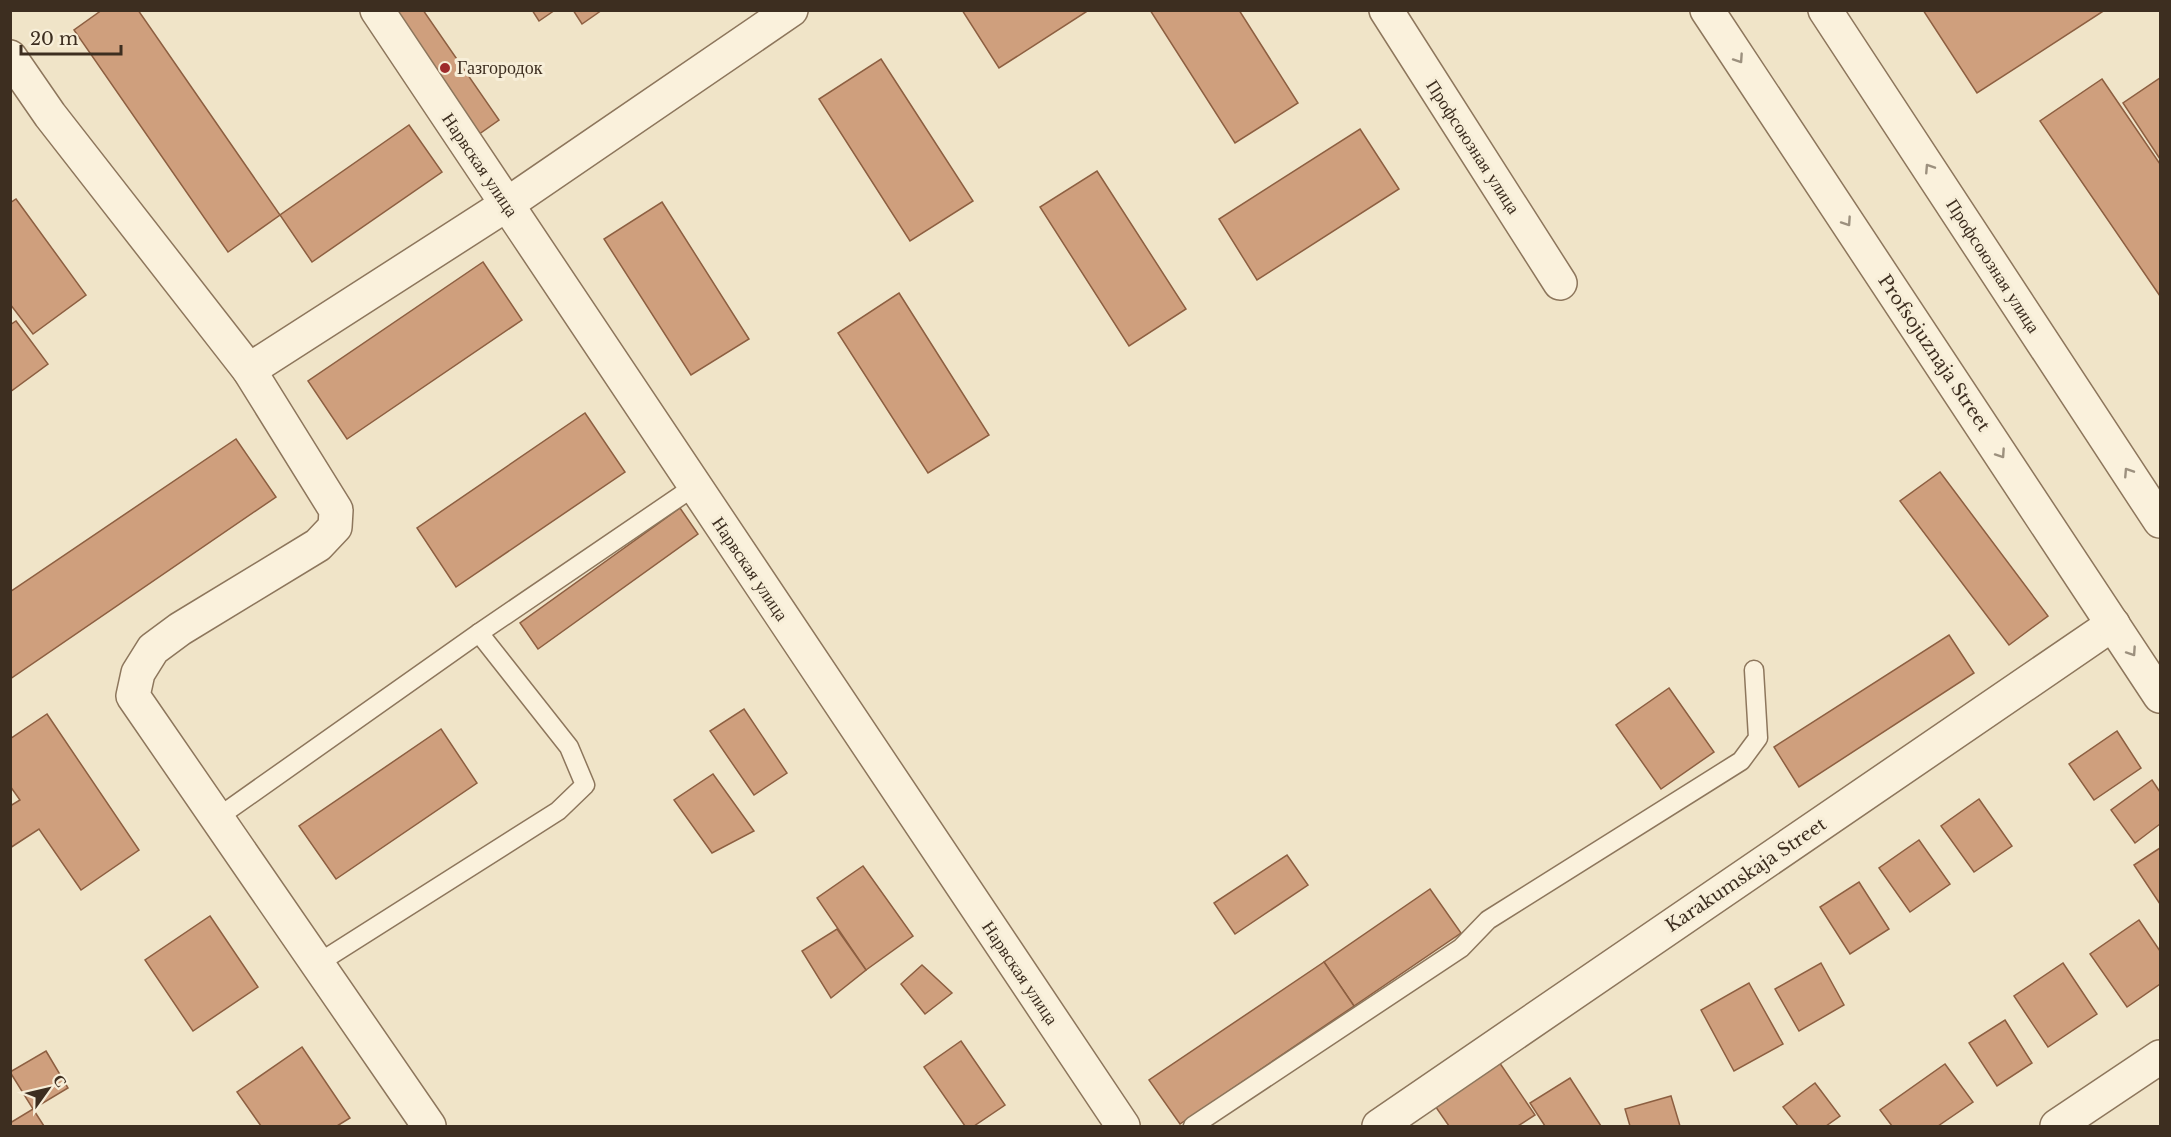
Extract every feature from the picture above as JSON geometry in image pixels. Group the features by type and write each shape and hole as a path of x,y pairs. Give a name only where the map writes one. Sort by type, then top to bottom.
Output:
{"street":[{"name":"Нарвская улица","path":"377,10 1123,1126"},
{"path":"249,370 506,205 791,10"},
{"name":"Профсоюзная улица","path":"1386,10 1560,283"},
{"name":"Profsojuznaja Street","path":"1707,10 2160,696"},
{"name":"Профсоюзная улица","path":"1825,10 2160,521"},
{"path":"10,57 50,115 249,370 336,510 335,527 318,545 180,629 153,649 138,673 133,696 429,1126"},
{"path":"10,95 50,115"},
{"name":"Karakumskaja Street","path":"1379,1126 2113,624"},
{"path":"2057,1126 2160,1058"}],"lane":[{"path":"217,818 479,633 695,486"},
{"path":"317,964 558,811 585,785 569,747 479,633"},
{"path":"1193,1126 1461,948 1488,920 1741,762 1758,738 1755,670"}],"building":[{"path":"102,10 138,10 280,215 228,252 74,30"},
{"path":"399,10 423,10 499,120 475,137 391,16"},
{"path":"532,10 555,10 539,21"},
{"path":"573,10 602,10 582,24"},
{"path":"962,10 1089,10 999,68"},
{"path":"1150,10 1239,10 1298,103 1235,143"},
{"path":"1923,10 2105,10 1977,93"},
{"path":"881,59 973,201 910,241 819,99"},
{"path":"2160,78 2160,159 2123,103"},
{"path":"2102,79 2160,164 2160,296 2040,121"},
{"path":"409,125 442,172 312,262 280,215"},
{"path":"1360,129 1399,189 1257,280 1219,219"},
{"path":"1097,171 1186,309 1129,346 1040,207"},
{"path":"16,199 86,295 33,334 10,304 10,203"},
{"path":"662,202 749,339 691,375 604,239"},
{"path":"483,262 522,320 347,439 308,381"},
{"path":"899,293 989,435 928,473 838,333"},
{"path":"16,321 48,364 10,392 10,325"},
{"path":"585,413 625,472 456,587 417,528"},
{"path":"236,439 276,497 10,679 10,592"},
{"path":"1940,472 2048,616 2009,645 1900,501"},
{"path":"680,508 698,534 538,649 520,623"},
{"path":"1949,635 1974,673 1799,787 1774,747"},
{"path":"1669,688 1714,752 1661,789 1616,725"},
{"path":"744,709 787,773 754,795 710,731"},
{"path":"47,714 139,850 81,890 39,829 10,848 10,806 20,800 10,786 10,739"},
{"path":"441,729 477,783 336,879 299,826"},
{"path":"2117,731 2141,768 2094,800 2069,764"},
{"path":"713,774 754,831 712,853 674,800"},
{"path":"2152,780 2160,792 2160,824 2135,843 2111,810"},
{"path":"1979,799 2012,846 1974,872 1941,826"},
{"path":"1919,840 1950,884 1910,912 1879,868"},
{"path":"2160,848 2160,904 2134,865"},
{"path":"1287,855 1308,885 1235,934 1214,903"},
{"path":"863,866 913,936 866,970 817,898"},
{"path":"1859,882 1889,929 1850,954 1820,907"},
{"path":"1430,889 1461,933 1354,1006 1324,962"},
{"path":"210,916 258,987 193,1031 145,960"},
{"path":"2139,920 2160,951 2160,984 2127,1007 2090,954"},
{"path":"837,929 866,970 831,998 802,951"},
{"path":"1324,962 1354,1006 1180,1124 1149,1080"},
{"path":"1821,963 1844,1005 1799,1031 1775,989"},
{"path":"2063,963 2097,1014 2048,1047 2014,996"},
{"path":"922,965 952,993 925,1014 901,984"},
{"path":"1749,983 1783,1044 1734,1071 1701,1010"},
{"path":"2005,1020 2032,1063 1997,1086 1969,1043"},
{"path":"961,1041 1005,1105 974,1126 965,1126 924,1067"},
{"path":"302,1047 350,1118 337,1126 261,1126 237,1092"},
{"path":"46,1051 68,1088 33,1109 10,1072"},
{"path":"1497,1059 1535,1115 1518,1126 1449,1126 1433,1103"},
{"path":"1945,1064 1973,1102 1938,1126 1892,1126 1880,1110"},
{"path":"1570,1078 1601,1126 1545,1126 1530,1103"},
{"path":"1815,1083 1840,1116 1826,1126 1798,1126 1783,1107"},
{"path":"1671,1096 1680,1126 1630,1126 1625,1109"},
{"path":"33,1109 44,1126 10,1126 10,1123"}],"place":[{"name":"Газгородок","path":"445,68"}]}
